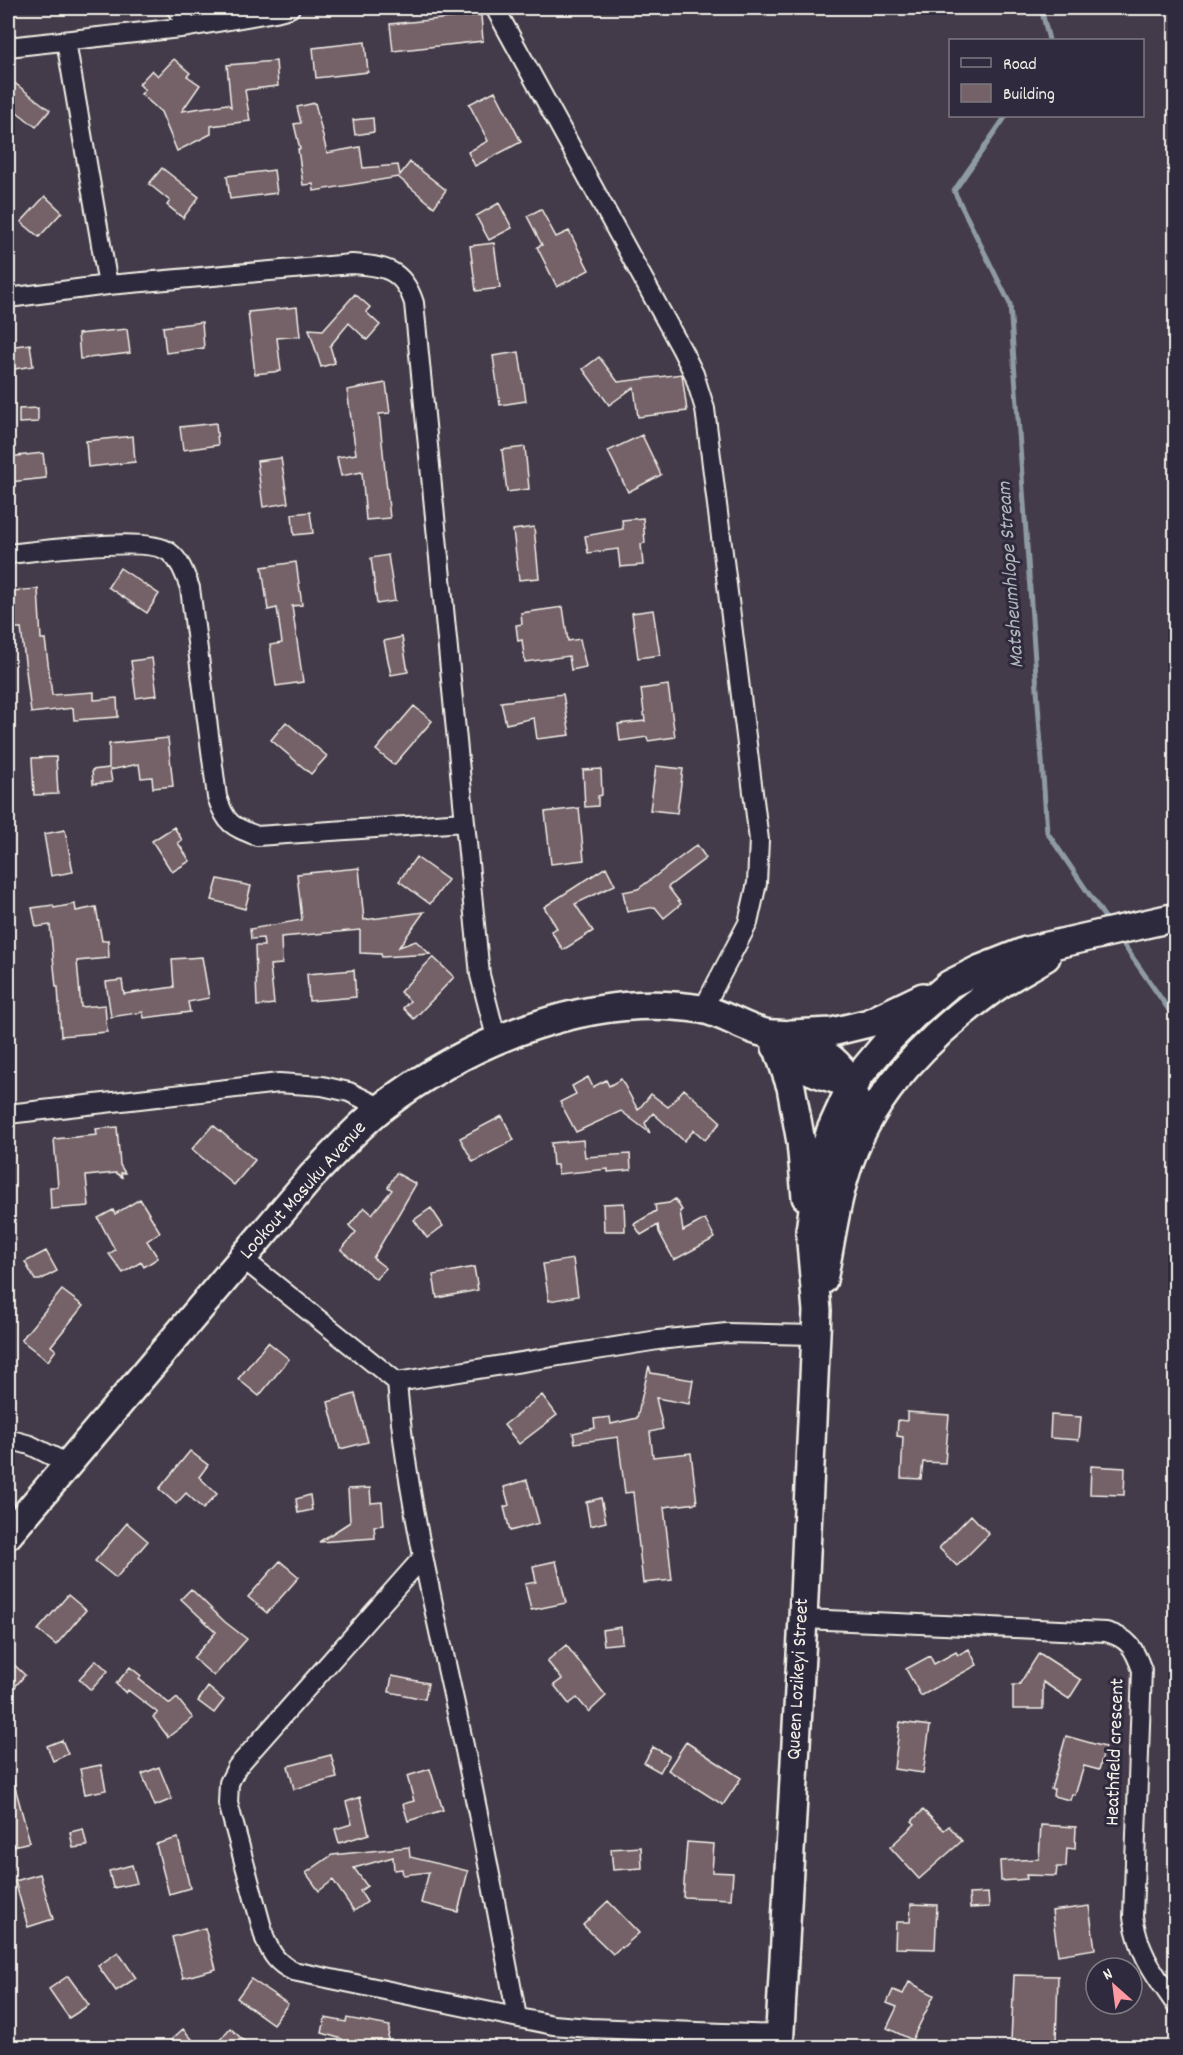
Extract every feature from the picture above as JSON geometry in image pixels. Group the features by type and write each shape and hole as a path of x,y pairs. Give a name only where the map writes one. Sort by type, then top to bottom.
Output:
{"main road":[{"name":"Queen Lozikeyi Street","path":"779,2041 803,1619 816,1323 810,1231 818,1173 831,1130 852,1084 888,1041 950,984 1026,951 1173,917"},
{"name":"Queen Lozikeyi Street","path":"816,1323 839,1198 850,1159 889,1088 939,1034 989,992 1077,939"},
{"path":"810,1231 801,1142 791,1087 777,1039 832,1032 869,1023 950,984"},
{"name":"Lookout Masuku Avenue","path":"8,1535 312,1176 348,1138 382,1108 412,1086 449,1064 497,1041 544,1023 582,1012 634,1006 703,1010 777,1039 830,1056 852,1084"},
{"path":"850,1159 855,1099 852,1084 916,1058"}],"street":[{"path":"176,8 189,27"},
{"path":"8,47 189,27 290,8"},
{"path":"495,8 682,350 694,374 705,409 759,840 757,883 748,923 703,1010"},
{"path":"66,41 108,285"},
{"path":"8,298 108,285 352,264 377,265 395,272 411,291 480,975 497,1041"},
{"path":"8,554 147,544 168,551 180,564 190,588 217,797 223,815 237,829 257,836 464,822"},
{"path":"8,1114 279,1083 322,1086 349,1092 382,1108"},
{"path":"242,1258 397,1382 400,1427 423,1557 470,1772 517,2017"},
{"path":"397,1382 658,1340 816,1323"},
{"path":"8,1439 30,1445 68,1464"},
{"path":"423,1557 237,1767 229,1783 228,1803 265,1938 278,1963 293,1971 554,2025 779,2041"},
{"name":"Heathfield crescent","path":"803,1619 1106,1632 1120,1636 1132,1646 1142,1670 1133,1917 1136,1939 1143,1956 1176,2005"}],"building":[{"path":"481,15 483,41 393,51 390,24"},
{"path":"365,42 368,72 316,78 313,48"},
{"path":"174,59 190,73 187,76 200,85 182,111 227,104 231,107 227,65 276,61 278,86 245,90 250,121 211,126 211,134 177,151 161,112 141,94 145,90 139,84 152,70 158,76"},
{"path":"8,78 50,110 36,127 8,105"},
{"path":"495,91 521,142 475,166 468,152 488,141 469,104"},
{"path":"315,103 327,153 360,147 363,168 398,165 400,175 410,162 446,190 434,207 398,177 314,191 313,184 303,185 298,149 300,149 294,124 301,123 297,107"},
{"path":"373,118 374,132 355,135 353,120"},
{"path":"162,168 199,197 183,218 167,205 170,201 149,184"},
{"path":"274,170 277,193 230,199 227,176"},
{"path":"45,196 62,212 39,237 21,222"},
{"path":"499,203 512,228 489,240 476,216"},
{"path":"541,209 556,237 569,231 589,270 557,287 537,247 542,245 527,216"},
{"path":"494,243 500,288 476,291 470,246"},
{"path":"355,294 370,307 366,312 380,325 367,340 349,323 330,346 335,363 321,367 309,329 323,330"},
{"path":"297,307 300,336 277,338 281,371 255,374 248,312"},
{"path":"202,322 204,348 166,353 163,327"},
{"path":"127,329 130,353 80,359 78,334"},
{"path":"30,344 33,366 8,370 8,347"},
{"path":"519,352 526,401 500,405 493,356"},
{"path":"599,357 618,382 682,374 687,411 638,417 634,387 609,405 583,369"},
{"path":"386,383 390,413 379,414 390,518 366,520 362,472 341,476 337,457 356,454 347,390"},
{"path":"38,408 38,422 19,423 19,409"},
{"path":"216,423 218,445 183,450 180,427"},
{"path":"642,435 661,475 628,492 608,451"},
{"path":"133,436 135,462 88,467 86,441"},
{"path":"525,447 529,489 507,492 502,450"},
{"path":"43,453 46,478 10,482 8,457"},
{"path":"281,458 288,503 263,507 257,461"},
{"path":"310,512 313,533 294,535 292,514"},
{"path":"643,518 645,543 641,544 643,565 620,567 618,549 588,553 585,536 623,529 622,520"},
{"path":"534,527 539,578 519,580 513,530"},
{"path":"388,555 395,601 377,604 371,558"},
{"path":"296,562 302,605 292,606 303,682 276,686 270,645 282,643 277,608 268,610 262,567"},
{"path":"120,568 159,594 147,613 108,587"},
{"path":"38,589 41,639 45,639 52,695 94,692 94,700 117,698 118,717 74,720 73,708 31,713 21,628 14,628 11,591"},
{"path":"563,607 568,641 580,639 586,667 571,670 569,656 525,662 522,640 518,641 516,625 522,624 521,613"},
{"path":"653,610 660,655 638,658 632,613"},
{"path":"402,637 408,672 391,675 384,641"},
{"path":"152,658 157,695 136,698 131,661"},
{"path":"668,685 675,737 648,741 647,737 620,741 618,724 645,721 641,689"},
{"path":"563,694 570,735 537,739 534,718 506,724 501,702"},
{"path":"414,706 432,721 394,765 376,750"},
{"path":"286,722 327,756 311,774 271,740"},
{"path":"168,738 173,786 153,788 152,777 141,778 139,764 110,770 112,782 93,784 92,770 109,768 109,744"},
{"path":"56,757 58,794 34,795 32,758"},
{"path":"656,766 683,769 677,813 650,810"},
{"path":"601,769 602,795 598,796 598,806 585,807 583,770"},
{"path":"579,808 584,860 551,864 545,812"},
{"path":"174,827 182,840 178,843 190,861 172,872 152,841"},
{"path":"65,830 73,872 51,876 44,834"},
{"path":"697,845 706,858 668,887 681,904 664,918 655,907 627,912 623,892 638,889"},
{"path":"416,857 448,880 430,904 399,881"},
{"path":"606,867 615,885 575,904 593,931 563,950 551,931 557,928 544,907"},
{"path":"359,868 364,920 424,912 399,947 416,941 430,954 382,957 381,954 360,953 360,930 281,937 282,964 270,965 274,1004 257,1006 255,946 264,946 263,938 251,939 250,929 302,920 297,874"},
{"path":"218,879 251,886 245,909 212,900"},
{"path":"75,904 76,911 96,907 102,941 108,940 109,958 77,961 81,1007 105,1005 107,1032 61,1036 58,987 56,987 50,925 36,927 32,908 53,905 54,908"},
{"path":"202,957 209,998 188,1002 190,1012 144,1018 143,1012 111,1017 106,982 122,980 124,994 174,987 172,959"},
{"path":"433,957 454,977 414,1019 403,1008 410,1001 400,992"},
{"path":"354,970 356,997 309,1001 307,974"},
{"path":"588,1077 593,1087 606,1080 609,1086 621,1079 638,1110 651,1094 668,1107 684,1089 721,1122 705,1140 694,1130 684,1141 653,1113 645,1123 650,1133 621,1111 576,1132 560,1102 576,1094 572,1086"},
{"path":"502,1116 514,1140 473,1162 460,1138"},
{"path":"213,1125 255,1160 234,1185 192,1149"},
{"path":"117,1127 120,1165 125,1173 121,1173 122,1177 116,1173 86,1176 89,1206 51,1209 50,1187 58,1187 54,1139 97,1135 96,1129"},
{"path":"583,1140 585,1157 630,1154 631,1170 608,1172 608,1169 558,1174 557,1165 553,1165 551,1143"},
{"path":"396,1173 416,1184 373,1258 386,1268 376,1279 341,1250 356,1232 349,1226 364,1207 372,1214 392,1190 388,1187"},
{"path":"140,1199 160,1232 147,1241 158,1258 144,1267 141,1262 123,1273 109,1254 115,1250 98,1218 113,1210 115,1214"},
{"path":"675,1199 682,1210 680,1211 683,1231 705,1219 715,1238 674,1260 659,1232 658,1225 641,1235 634,1224 656,1211 655,1205 669,1203"},
{"path":"624,1203 625,1231 604,1231 603,1204"},
{"path":"431,1208 443,1226 427,1238 414,1220"},
{"path":"46,1251 57,1271 40,1280 35,1280 25,1262"},
{"path":"573,1259 578,1296 549,1301 543,1264"},
{"path":"474,1267 478,1290 437,1298 433,1275"},
{"path":"62,1290 83,1306 51,1346 56,1350 48,1361 21,1340"},
{"path":"268,1342 289,1359 259,1396 238,1379"},
{"path":"649,1366 651,1373 693,1380 689,1404 656,1398 663,1429 650,1432 653,1457 691,1453 697,1503 664,1507 672,1580 643,1583 633,1492 625,1493 618,1437 575,1443 573,1433 595,1428 594,1419 610,1417 611,1424 637,1418"},
{"path":"355,1394 368,1442 340,1449 328,1402"},
{"path":"542,1395 557,1415 519,1444 504,1425"},
{"path":"907,1412 949,1415 945,1463 923,1462 921,1479 901,1478 903,1437 897,1436 898,1420 907,1421"},
{"path":"1051,1415 1081,1417 1079,1440 1050,1438"},
{"path":"190,1451 208,1465 199,1477 217,1494 203,1509 186,1493 176,1504 159,1489"},
{"path":"1091,1466 1125,1468 1124,1495 1090,1494"},
{"path":"527,1480 539,1523 510,1531 504,1507 509,1505 504,1487"},
{"path":"370,1488 371,1503 382,1502 384,1525 374,1526 375,1538 319,1542 350,1522 348,1489"},
{"path":"310,1495 312,1510 298,1513 296,1499"},
{"path":"601,1498 606,1522 590,1526 586,1502"},
{"path":"971,1515 989,1534 957,1566 939,1548"},
{"path":"127,1523 148,1541 116,1578 95,1561"},
{"path":"280,1561 299,1577 267,1613 248,1597"},
{"path":"556,1561 566,1603 531,1610 525,1584 536,1582 533,1566"},
{"path":"191,1589 225,1622 247,1639 214,1676 193,1658 216,1632 181,1599"},
{"path":"68,1595 86,1610 56,1645 38,1630"},
{"path":"621,1627 622,1643 604,1645 602,1630"},
{"path":"566,1645 606,1696 589,1712 577,1698 569,1704 554,1685 562,1679 547,1661"},
{"path":"969,1649 977,1665 921,1696 906,1669 930,1656 934,1664 956,1652 958,1655"},
{"path":"1039,1653 1081,1680 1069,1699 1043,1682 1043,1709 1013,1709 1013,1685 1019,1685"},
{"path":"8,1659 25,1675 8,1695"},
{"path":"96,1660 108,1671 91,1690 79,1679"},
{"path":"130,1667 141,1676 139,1679 170,1704 177,1698 193,1718 168,1737 153,1717 158,1713 128,1690 126,1693 116,1684"},
{"path":"392,1676 428,1683 425,1699 389,1692"},
{"path":"208,1687 224,1700 214,1713 198,1701"},
{"path":"900,1722 930,1726 923,1773 894,1769"},
{"path":"1066,1736 1105,1747 1099,1770 1084,1766 1075,1795 1072,1794 1070,1800 1053,1796 1054,1789 1051,1789"},
{"path":"62,1740 68,1754 53,1761 47,1746"},
{"path":"686,1742 741,1778 723,1805 668,1770"},
{"path":"653,1747 669,1756 660,1772 644,1763"},
{"path":"331,1755 337,1778 294,1789 288,1766"},
{"path":"101,1765 106,1790 85,1794 80,1769"},
{"path":"159,1767 172,1799 155,1806 142,1774"},
{"path":"430,1769 443,1810 408,1821 403,1804 414,1801 407,1776"},
{"path":"12,1776 30,1842 10,1847 8,1777"},
{"path":"360,1797 369,1834 339,1843 335,1829 352,1824 346,1802"},
{"path":"923,1810 944,1830 949,1826 962,1841 919,1879 890,1847 915,1824 912,1821"},
{"path":"1041,1825 1076,1827 1075,1849 1067,1848 1066,1867 1057,1867 1056,1876 1026,1875 1027,1879 1001,1881 1000,1861 1039,1859"},
{"path":"83,1829 87,1846 73,1848 70,1832"},
{"path":"178,1838 190,1888 169,1894 156,1844"},
{"path":"687,1842 714,1844 712,1872 733,1873 731,1899 683,1897"},
{"path":"409,1847 410,1857 468,1871 458,1912 421,1903 429,1872 403,1875 402,1869 394,1870 393,1857 354,1868 367,1886 360,1891 367,1902 354,1911 333,1880 319,1891 306,1873 332,1855"},
{"path":"641,1847 642,1868 613,1870 611,1849"},
{"path":"132,1865 137,1883 113,1888 109,1871"},
{"path":"40,1874 53,1919 28,1927 15,1881"},
{"path":"988,1893 989,1907 970,1908 969,1894"},
{"path":"608,1901 639,1933 613,1954 583,1925"},
{"path":"911,1904 937,1905 935,1949 895,1948 896,1922 910,1922"},
{"path":"1089,1906 1095,1949 1058,1955 1052,1911"},
{"path":"205,1928 216,1969 183,1978 172,1937"},
{"path":"118,1952 136,1978 116,1991 98,1966"},
{"path":"1014,1975 1058,1976 1056,2042 1011,2041"},
{"path":"68,1976 89,2005 69,2018 49,1989"},
{"path":"251,1979 288,2004 273,2024 237,1998"},
{"path":"909,1982 934,1995 912,2040 887,2028 897,2007 887,2003 893,1990 903,1994"},
{"path":"325,2018 346,2022 347,2018 390,2026 386,2048 374,2048 342,2041 342,2039 322,2033"},
{"path":"230,2028 252,2048 213,2048"},
{"path":"183,2029 200,2048 162,2048"}],"waterway":[{"name":"Matsheumhlope Stream","path":"1041,8 1049,39"},
{"name":"Matsheumhlope Stream","path":"1005,117 954,191 1010,304 1047,832 1110,925"},
{"name":"Matsheumhlope Stream","path":"1119,938 1176,1020"}]}
